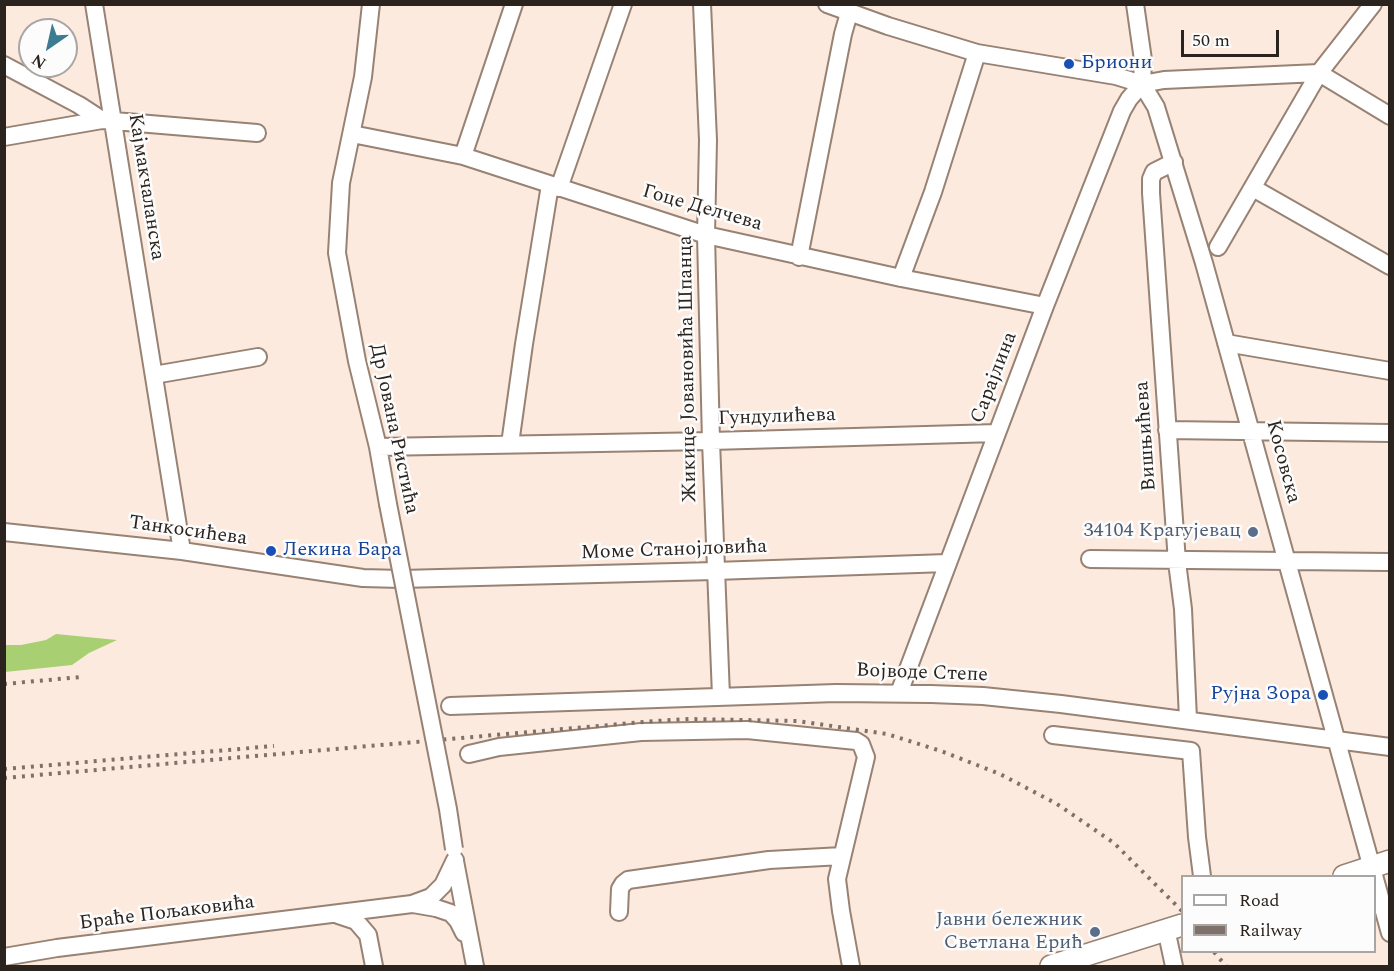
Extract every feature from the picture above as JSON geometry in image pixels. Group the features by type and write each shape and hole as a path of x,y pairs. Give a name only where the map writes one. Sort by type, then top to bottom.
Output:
{"main road":[{"path":"1347,875 1381,865"},
{"path":"1051,966 1174,927"}],"street":[{"name":"Кајмакчаланска","path":"93,4 108,120 154,375 182,551"},
{"name":"Др Јована Ристића","path":"371,4 363,77 341,183 337,253 357,361 378,447 475,966"},
{"path":"463,156 514,4"},
{"path":"510,444 524,344 554,187 622,4"},
{"name":"Жикице Јовановића Шпанца","path":"702,4 708,140 706,235 711,441 721,696"},
{"path":"827,4 977,53 1116,75 1142,84 1164,80 1319,73 1389,116"},
{"path":"1135,4 1143,60 1142,84"},
{"path":"1218,247 1319,73 1373,4"},
{"path":"799,257 849,13"},
{"path":"901,278 933,192 977,53"},
{"path":"4,65 108,120"},
{"name":"Косовска","path":"1142,84 1156,107 1174,162 1252,431 1286,562 1337,740 1381,865 1389,933"},
{"name":"Сарајлина","path":"899,693 996,433 1122,111 1142,84"},
{"path":"4,137 108,120 257,133"},
{"name":"Гоце Делчева","path":"352,134 463,156 706,235 799,257 1045,306"},
{"name":"Вишњићева","path":"1174,162 1156,170 1151,179 1167,430 1186,649 1188,719"},
{"path":"1253,188 1389,266"},
{"path":"1226,343 1389,371"},
{"path":"154,375 258,357"},
{"path":"1167,430 1389,433"},
{"name":"Гундулићева","path":"378,447 996,433"},
{"name":"Танкосићева","path":"4,532 182,551 338,576 401,579"},
{"path":"1090,559 1178,562 1389,562"},
{"name":"Моме Станојловића","path":"401,579 716,572 947,563"},
{"name":"Војводе Степе","path":"450,706 721,696 899,693 1030,700 1389,747"},
{"path":"469,754 499,747 641,732 747,730 856,741 861,744 866,757 837,879 837,891 851,966"},
{"path":"1053,735 1191,751 1202,875"},
{"path":"412,904 431,897 443,885 455,854"},
{"path":"619,912 620,889 628,880 769,860 842,856"},
{"path":"412,904 436,908 455,916 471,948"},
{"name":"Браће Пољаковића","path":"4,957 57,948 412,904"},
{"path":"368,935 377,918 389,907"},
{"path":"334,914 356,921 368,935 374,966"},
{"path":"1174,927 1174,966"}],"green space":[{"path":"56,634 117,640 89,653 72,665 5,672 5,645 21,645 46,640"}],"railway":[{"path":"4,684 81,677"},
{"path":"4,778 655,721 690,719 797,721 887,734 941,751 1000,774 1057,804 1114,843 1181,910"},
{"path":"4,769 274,746"},
{"path":"1215,953 1226,966"}],"place":[{"name":"Бриони","path":"1069,64"},
{"name":"34104 Крагујевац","path":"1253,532"},
{"name":"Лекина Бара","path":"271,551"},
{"name":"Рујна Зора","path":"1323,695"},
{"name":"Јавни бележник Светлана Ерић","path":"1095,932"}]}
